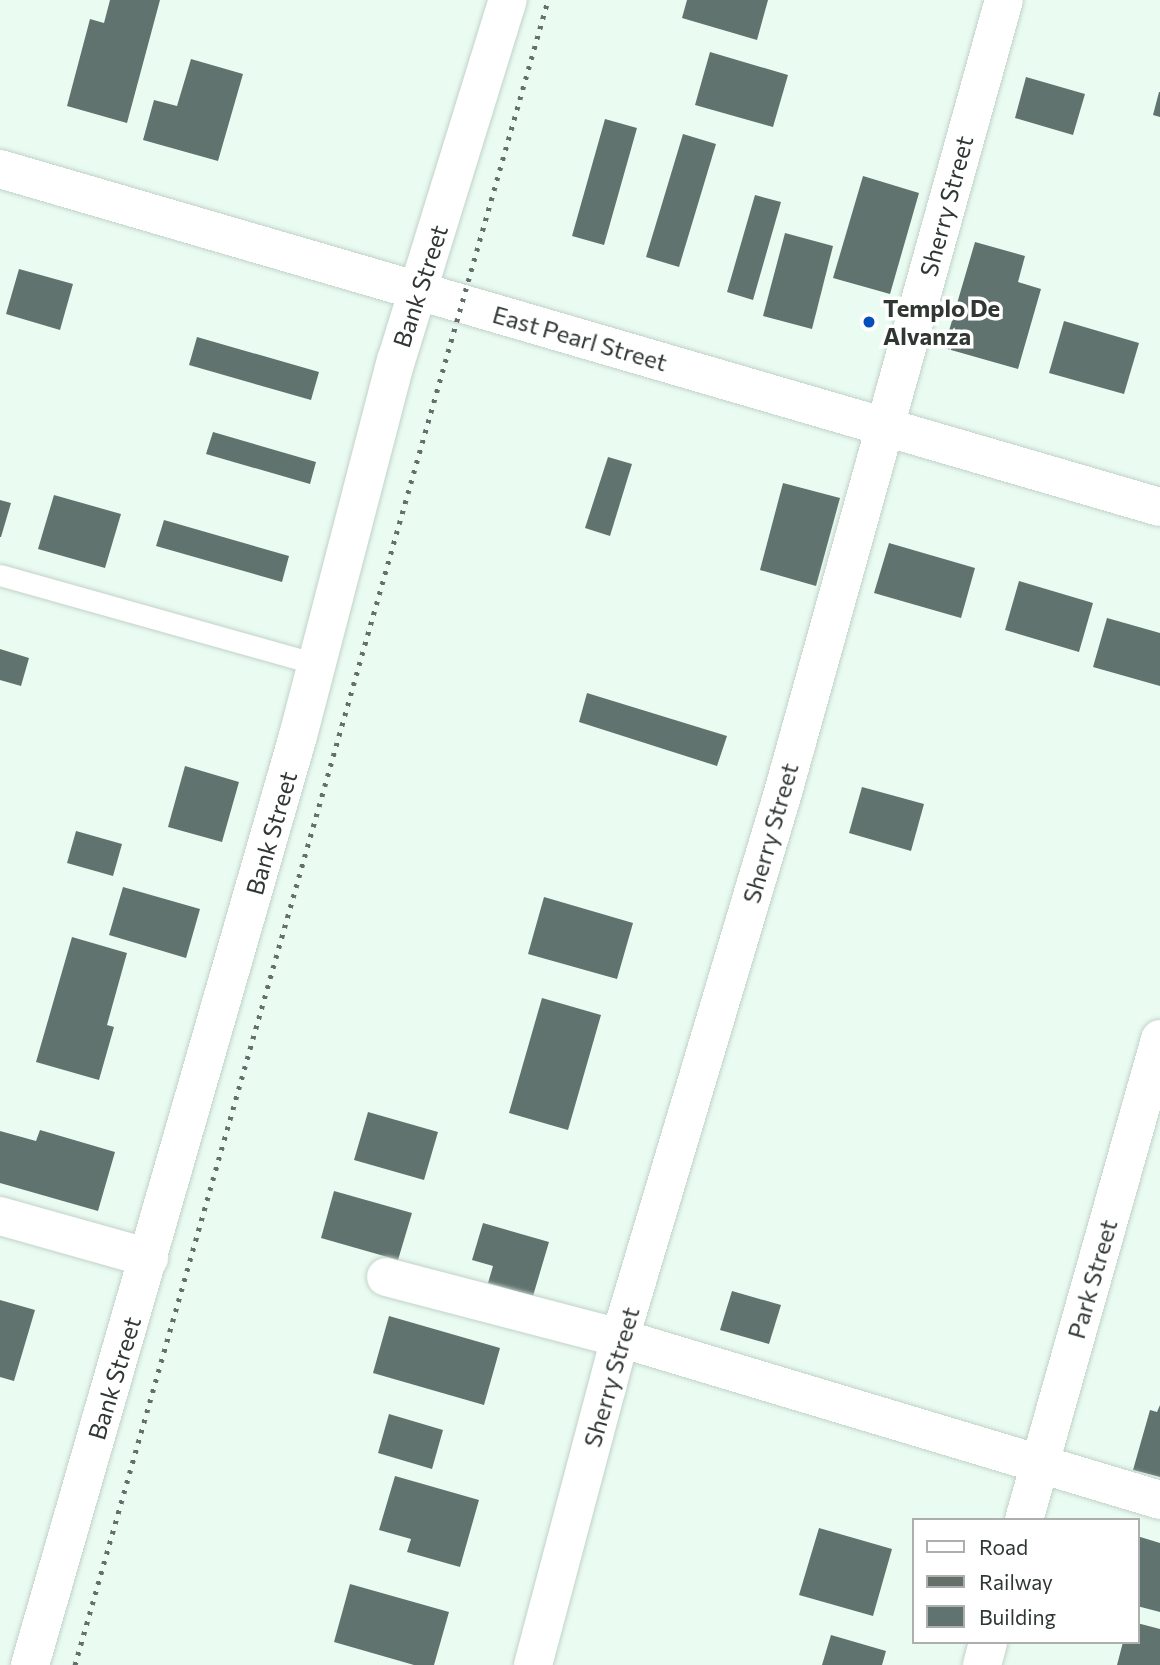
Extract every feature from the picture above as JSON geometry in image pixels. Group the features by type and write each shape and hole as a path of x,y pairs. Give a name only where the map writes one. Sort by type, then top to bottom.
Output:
{"street":[{"name":"Bank Street","path":"30,1665 149,1258 317,664 375,435 508,0"},
{"name":"Sherry Street","path":"533,1665 620,1338 666,1194 1004,0"},
{"name":"East Pearl Street","path":"0,169 1160,507"},
{"name":"Park Street","path":"1025,1518 1160,1039"},
{"path":"0,1216 149,1258"},
{"path":"386,1277 620,1338 1160,1500"},
{"path":"982,1665 987,1644"}],"lane":[{"path":"0,575 317,664"}],"building":[{"path":"110,0 160,0 127,123 67,106 90,19 104,23"},
{"path":"687,0 768,0 757,40 682,18"},
{"path":"710,52 788,75 773,127 695,105"},
{"path":"191,59 243,74 218,161 143,140 154,100 177,106"},
{"path":"1026,77 1085,94 1073,135 1015,118"},
{"path":"1160,92 1160,117 1153,115"},
{"path":"605,119 637,128 604,245 572,236"},
{"path":"683,134 716,144 679,267 646,257"},
{"path":"863,176 919,193 890,294 833,278"},
{"path":"755,195 781,202 753,300 727,292"},
{"path":"785,233 833,246 812,329 763,316"},
{"path":"975,242 1025,256 1018,282 1041,289 1018,369 944,348"},
{"path":"19,269 73,284 60,330 6,314"},
{"path":"1064,321 1139,343 1124,394 1049,373"},
{"path":"197,337 319,372 311,400 189,365"},
{"path":"213,432 316,462 310,484 206,454"},
{"path":"608,457 632,464 610,536 585,528"},
{"path":"783,483 840,498 816,586 760,570"},
{"path":"54,495 121,514 105,568 38,549"},
{"path":"0,500 11,503 1,537 0,537"},
{"path":"164,520 289,556 282,582 156,546"},
{"path":"889,543 975,568 961,618 874,593"},
{"path":"1019,581 1093,603 1079,652 1005,630"},
{"path":"1107,618 1160,633 1160,686 1093,667"},
{"path":"0,649 29,658 21,686 0,680"},
{"path":"587,693 727,736 717,766 579,722"},
{"path":"185,766 239,782 222,842 168,827"},
{"path":"862,787 924,804 911,851 849,833"},
{"path":"76,831 122,844 113,876 67,863"},
{"path":"123,887 200,909 186,958 109,935"},
{"path":"544,897 633,923 617,979 528,954"},
{"path":"72,937 127,953 107,1025 114,1027 99,1080 36,1062"},
{"path":"542,998 601,1015 568,1130 509,1113"},
{"path":"368,1112 438,1132 424,1180 354,1160"},
{"path":"40,1130 115,1152 98,1211 0,1183 0,1131 36,1141"},
{"path":"334,1191 412,1213 398,1260 321,1238"},
{"path":"483,1223 549,1242 533,1296 488,1283 493,1266 472,1260"},
{"path":"732,1291 781,1305 769,1344 720,1330"},
{"path":"0,1300 35,1310 14,1381 0,1377"},
{"path":"389,1316 500,1348 484,1405 373,1373"},
{"path":"1160,1405 1160,1477 1133,1470 1150,1410 1157,1412"},
{"path":"389,1414 443,1430 432,1469 378,1453"},
{"path":"395,1476 479,1500 460,1567 407,1552 411,1539 379,1530"},
{"path":"819,1528 892,1549 873,1616 799,1595"},
{"path":"1139,1537 1160,1543 1160,1612 1139,1607"},
{"path":"350,1584 449,1612 434,1665 414,1665 334,1642"},
{"path":"1139,1624 1160,1629 1160,1665 1117,1665 1122,1644 1139,1644"},
{"path":"831,1635 886,1651 882,1665 822,1665"}],"railway":[{"path":"75,1665 548,0"}],"place":[{"name":"Templo De Alvanza","path":"869,322"}]}
